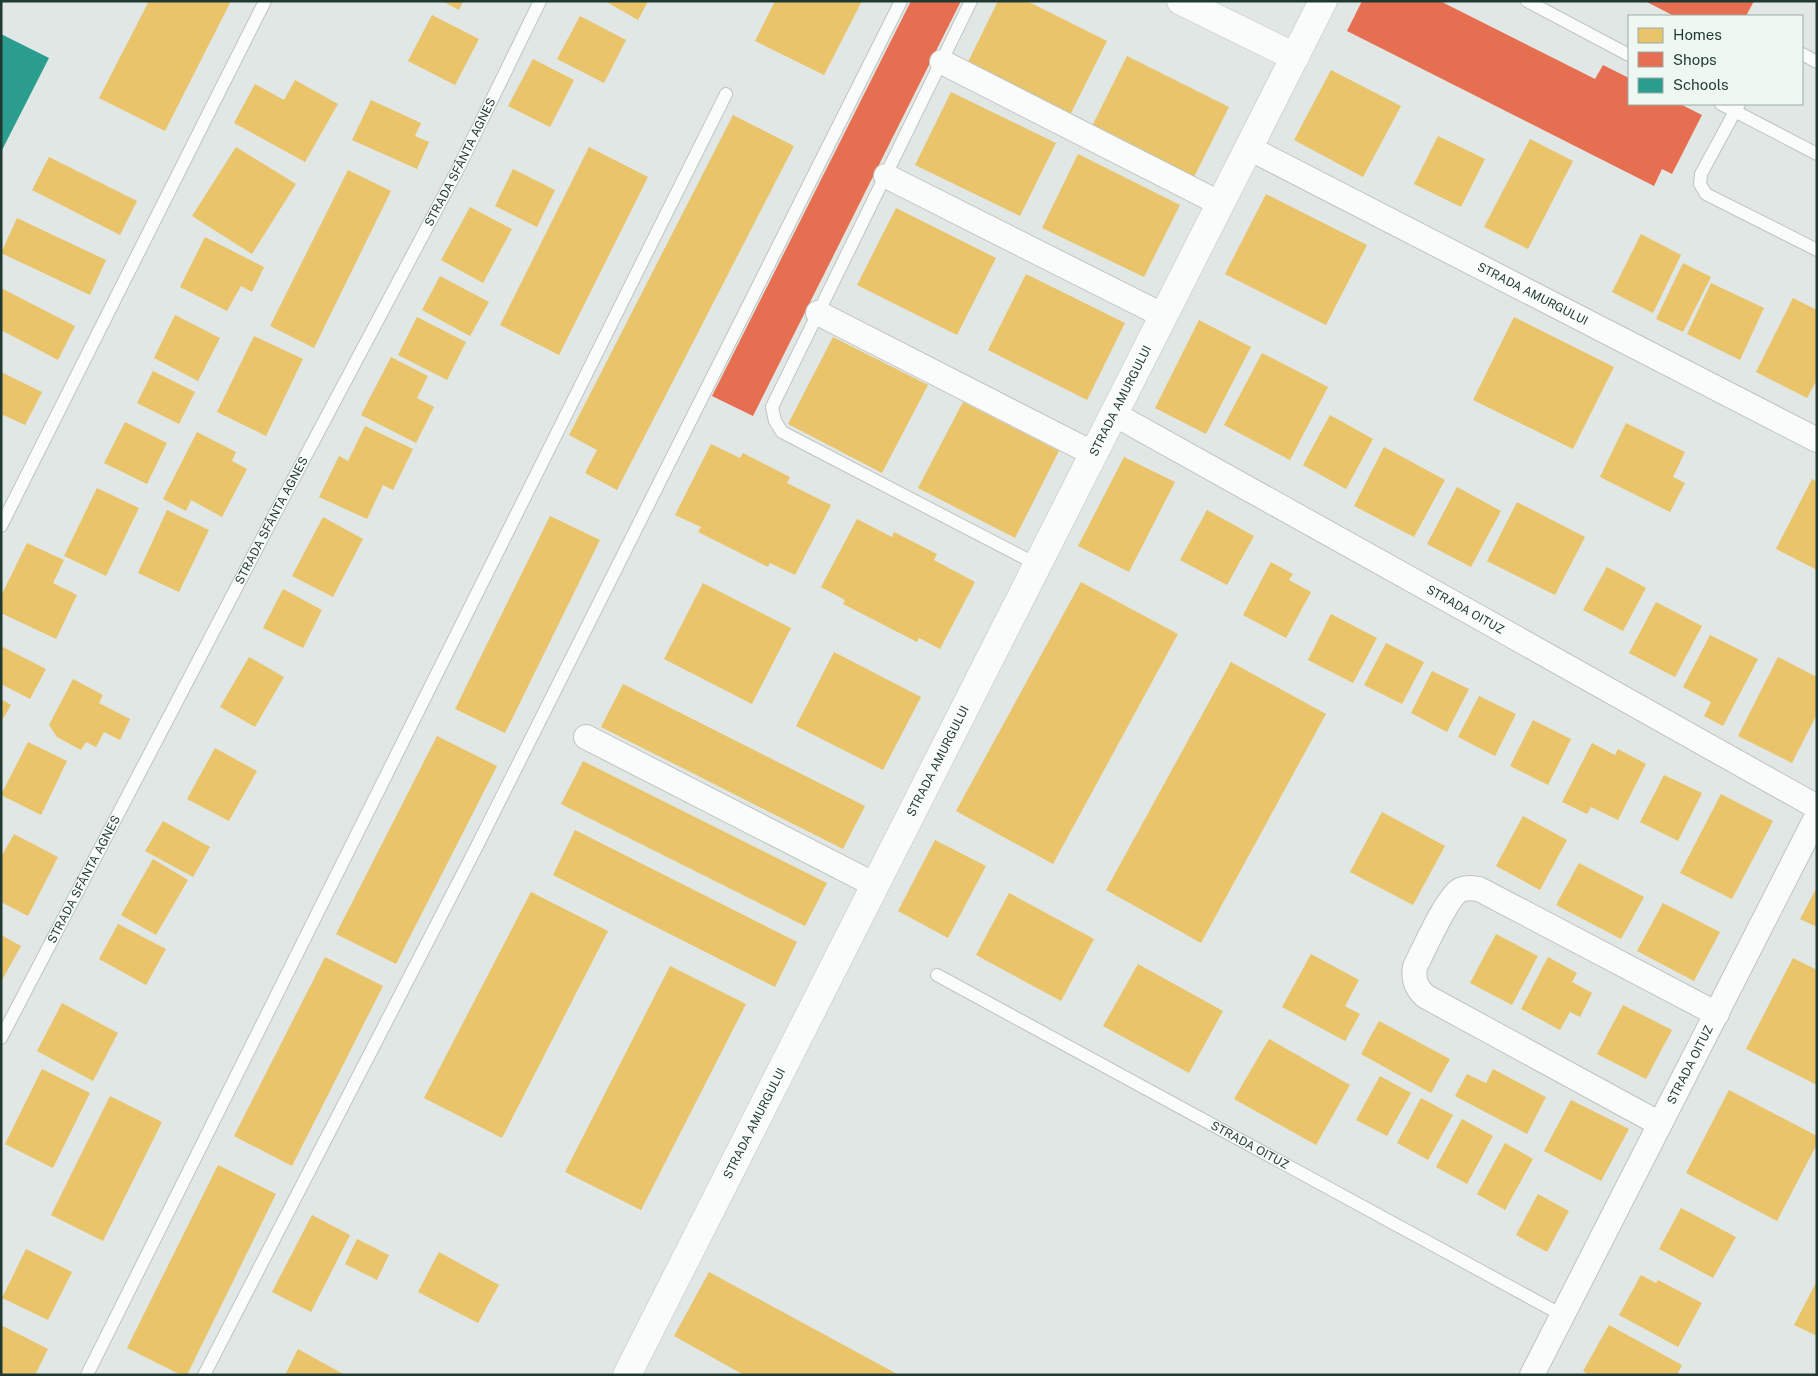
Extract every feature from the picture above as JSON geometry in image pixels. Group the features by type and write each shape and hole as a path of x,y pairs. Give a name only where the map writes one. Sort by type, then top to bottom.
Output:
{"street":[{"path":"1181,1 1295,57"},
{"name":"STRADA AMURGULUI","path":"627,1375 1323,1"},
{"path":"942,62 1221,204"},
{"name":"STRADA AMURGULUI","path":"1249,148 1817,440"},
{"path":"886,176 1164,316"},
{"path":"818,313 1094,454"},
{"name":"STRADA OITUZ","path":"1114,414 1817,807"},
{"path":"586,737 875,885"},
{"name":"STRADA OITUZ","path":"1532,1375 1817,816"},
{"path":"1660,1124 1425,996 1418,989 1414,978 1415,967 1449,903 1458,891 1468,888 1479,890 1717,1014"}],"lane":[{"path":"1,526 265,1"},
{"name":"STRADA SFÂNTA AGNES","path":"1,1038 278,508 458,169 540,1"},
{"path":"204,1375 484,830 901,1"},
{"path":"971,1 772,407 775,421 782,432 1038,565"},
{"path":"1527,1 1628,54"},
{"path":"1803,55 1817,62"},
{"path":"87,1375 726,94"},
{"path":"1817,154 1737,107 1702,174 1700,184 1706,194 1817,250"},
{"name":"STRADA OITUZ","path":"937,975 1562,1316"}],"building: Homes":[{"path":"149,1 231,1 165,131 99,98"},
{"path":"442,1 463,1 459,10"},
{"path":"605,1 648,1 638,20"},
{"path":"775,1 862,1 824,75 755,41"},
{"path":"998,1 1027,1 1107,41 1070,115 967,64"},
{"path":"432,15 479,39 455,85 408,61"},
{"path":"580,16 626,40 604,83 557,59"},
{"path":"1127,56 1229,107 1194,177 1092,126"},
{"path":"533,59 574,80 550,127 508,106"},
{"path":"1331,70 1401,106 1363,177 1294,140"},
{"path":"295,80 338,104 305,162 234,123 255,84 284,100"},
{"path":"951,92 1056,143 1020,216 915,165"},
{"path":"371,100 421,123 415,136 429,142 417,169 352,140"},
{"path":"733,115 794,146 617,490 585,473 597,450 569,435"},
{"path":"1438,136 1485,159 1461,207 1414,184"},
{"path":"1530,139 1573,161 1528,249 1484,227"},
{"path":"236,147 296,184 252,254 192,216"},
{"path":"589,147 648,177 559,355 500,325"},
{"path":"1078,154 1180,205 1144,277 1042,228"},
{"path":"49,157 137,201 120,235 32,190"},
{"path":"513,169 555,190 537,227 495,206"},
{"path":"348,170 391,191 314,348 270,326"},
{"path":"1266,194 1367,245 1326,325 1225,274"},
{"path":"470,207 512,229 483,283 441,260"},
{"path":"896,208 996,258 957,335 857,285"},
{"path":"17,218 106,260 90,295 1,253"},
{"path":"1641,234 1681,255 1653,313 1612,292"},
{"path":"205,237 264,267 252,292 241,286 227,311 180,287"},
{"path":"1683,263 1711,277 1683,332 1656,319"},
{"path":"1026,274 1125,323 1087,400 988,350"},
{"path":"440,276 489,302 470,336 422,310"},
{"path":"1711,283 1764,308 1740,360 1687,334"},
{"path":"1,288 75,326 58,360 1,330"},
{"path":"1793,298 1817,310 1817,380 1807,398 1756,372"},
{"path":"175,315 220,338 198,381 154,358"},
{"path":"417,317 466,342 447,380 398,355"},
{"path":"1514,317 1614,367 1573,449 1473,400"},
{"path":"1199,320 1251,347 1206,434 1155,408"},
{"path":"254,336 303,359 266,436 217,412"},
{"path":"833,337 928,385 882,473 788,424"},
{"path":"1262,353 1328,387 1290,460 1224,425"},
{"path":"391,357 428,376 417,398 434,407 416,443 361,415"},
{"path":"153,371 195,392 179,424 137,403"},
{"path":"1,372 42,392 25,425 1,414"},
{"path":"963,402 1059,451 1015,538 918,488"},
{"path":"1330,415 1373,439 1346,489 1303,465"},
{"path":"125,422 167,443 147,484 104,463"},
{"path":"1626,423 1685,452 1673,477 1685,483 1670,512 1600,477"},
{"path":"365,426 413,449 393,490 383,485 367,519 319,497 339,456 348,461"},
{"path":"197,432 236,452 232,461 247,469 222,517 191,500 186,511 163,499"},
{"path":"711,444 740,458 743,453 790,477 787,483 831,505 795,575 770,563 768,567 698,532 701,527 675,515"},
{"path":"1384,447 1445,480 1414,537 1354,506"},
{"path":"1124,457 1175,482 1129,572 1078,546"},
{"path":"1812,479 1817,482 1817,570 1776,549"},
{"path":"1457,487 1501,511 1471,567 1427,544"},
{"path":"97,488 139,508 106,576 64,556"},
{"path":"1517,502 1585,537 1555,595 1487,561"},
{"path":"167,510 209,530 179,592 138,573"},
{"path":"1207,510 1254,536 1227,585 1180,560"},
{"path":"550,516 600,540 505,733 455,709"},
{"path":"323,517 363,539 333,597 292,576"},
{"path":"857,519 892,537 894,532 937,554 934,560 975,582 940,649 919,638 917,642 843,604 845,600 821,587"},
{"path":"27,543 64,560 53,583 77,595 56,639 1,613 1,596"},
{"path":"1271,562 1293,574 1289,580 1311,592 1286,638 1243,615"},
{"path":"1607,567 1646,588 1623,631 1583,610"},
{"path":"1081,582 1178,634 1053,864 956,811"},
{"path":"703,583 791,628 752,704 664,659"},
{"path":"283,589 322,610 303,648 263,628"},
{"path":"1656,602 1702,626 1675,677 1629,653"},
{"path":"1331,614 1377,638 1353,683 1308,660"},
{"path":"1710,635 1758,659 1723,726 1704,716 1711,702 1683,687"},
{"path":"1386,643 1424,662 1402,704 1364,685"},
{"path":"1,646 46,669 30,699 1,684"},
{"path":"834,652 921,697 883,770 796,726"},
{"path":"249,657 284,677 255,727 220,707"},
{"path":"1778,657 1817,677 1817,714 1792,763 1738,736"},
{"path":"1231,662 1326,714 1201,943 1106,890"},
{"path":"1432,671 1469,689 1447,732 1411,713"},
{"path":"73,679 103,695 99,703 130,719 120,740 104,732 96,747 86,742 81,750 57,737 49,725"},
{"path":"623,684 865,806 843,849 601,727"},
{"path":"1479,696 1516,714 1495,756 1458,737"},
{"path":"1,699 11,705 1,722"},
{"path":"1533,720 1571,739 1548,785 1510,766"},
{"path":"437,736 497,766 396,964 336,934"},
{"path":"28,742 67,761 41,815 1,795"},
{"path":"1592,743 1615,755 1618,749 1646,764 1618,820 1591,807 1587,814 1562,802"},
{"path":"215,748 257,771 229,821 187,799"},
{"path":"583,761 827,883 805,926 561,804"},
{"path":"1664,775 1702,793 1678,841 1640,822"},
{"path":"1721,794 1773,821 1732,899 1680,873"},
{"path":"1382,812 1445,846 1413,905 1350,872"},
{"path":"1523,816 1567,840 1540,890 1496,866"},
{"path":"163,821 210,847 193,877 145,851"},
{"path":"575,830 797,942 775,987 553,875"},
{"path":"14,834 58,857 28,916 1,902 1,857"},
{"path":"935,840 986,866 948,938 898,911"},
{"path":"153,859 188,880 156,935 121,915"},
{"path":"1579,863 1644,897 1621,939 1556,905"},
{"path":"1817,887 1817,927 1800,919"},
{"path":"531,892 608,931 502,1138 424,1098"},
{"path":"1009,893 1094,939 1061,1001 976,955"},
{"path":"1663,903 1720,932 1694,981 1637,951"},
{"path":"118,924 166,949 146,985 99,959"},
{"path":"1496,934 1538,956 1512,1005 1470,983"},
{"path":"1,935 21,946 1,982"},
{"path":"1311,954 1359,980 1345,1006 1360,1014 1345,1041 1282,1007"},
{"path":"325,957 383,986 292,1166 234,1136"},
{"path":"1548,957 1577,973 1572,982 1592,993 1580,1017 1570,1012 1560,1030 1521,1009"},
{"path":"1793,958 1817,970 1817,1085 1746,1049"},
{"path":"1138,964 1223,1011 1189,1073 1103,1026"},
{"path":"670,966 746,1004 641,1210 565,1172"},
{"path":"62,1003 118,1033 93,1081 37,1051"},
{"path":"1623,1005 1672,1030 1646,1079 1597,1054"},
{"path":"1379,1021 1450,1059 1431,1093 1361,1054"},
{"path":"1269,1039 1350,1085 1316,1145 1234,1099"},
{"path":"42,1069 90,1093 53,1168 5,1144"},
{"path":"1493,1069 1546,1097 1527,1134 1455,1096 1467,1074 1486,1083"},
{"path":"1380,1076 1411,1093 1387,1136 1356,1120"},
{"path":"1729,1090 1817,1136 1817,1144 1777,1221 1686,1173"},
{"path":"110,1096 162,1122 103,1241 51,1215"},
{"path":"1421,1098 1453,1115 1428,1160 1397,1143"},
{"path":"1571,1100 1629,1129 1601,1181 1544,1151"},
{"path":"1462,1119 1493,1136 1467,1184 1436,1167"},
{"path":"1505,1143 1533,1159 1505,1210 1477,1194"},
{"path":"218,1165 276,1194 187,1375 181,1375 127,1348"},
{"path":"1538,1194 1569,1211 1547,1252 1516,1235"},
{"path":"1681,1208 1736,1237 1713,1278 1659,1249"},
{"path":"312,1215 350,1235 311,1312 272,1292"},
{"path":"357,1239 389,1255 377,1280 345,1264"},
{"path":"26,1249 72,1272 48,1320 2,1298"},
{"path":"439,1252 499,1285 478,1323 418,1292"},
{"path":"709,1272 899,1375 744,1375 674,1336"},
{"path":"1641,1275 1656,1283 1658,1280 1702,1303 1678,1347 1619,1315"},
{"path":"1817,1281 1817,1336 1794,1325"},
{"path":"1,1325 48,1349 35,1375 1,1375"},
{"path":"1609,1325 1682,1365 1677,1375 1590,1375 1583,1371"},
{"path":"298,1349 345,1375 285,1375"}],"building: Shops":[{"path":"911,1 961,1 753,416 712,396"},
{"path":"1362,1 1440,1 1595,79 1603,65 1628,78 1628,105 1682,105 1702,115 1672,174 1662,169 1654,186 1347,31"},
{"path":"1645,1 1754,1 1747,15 1672,15"}],"building: Schools":[{"path":"1,34 49,58 1,152"}]}
